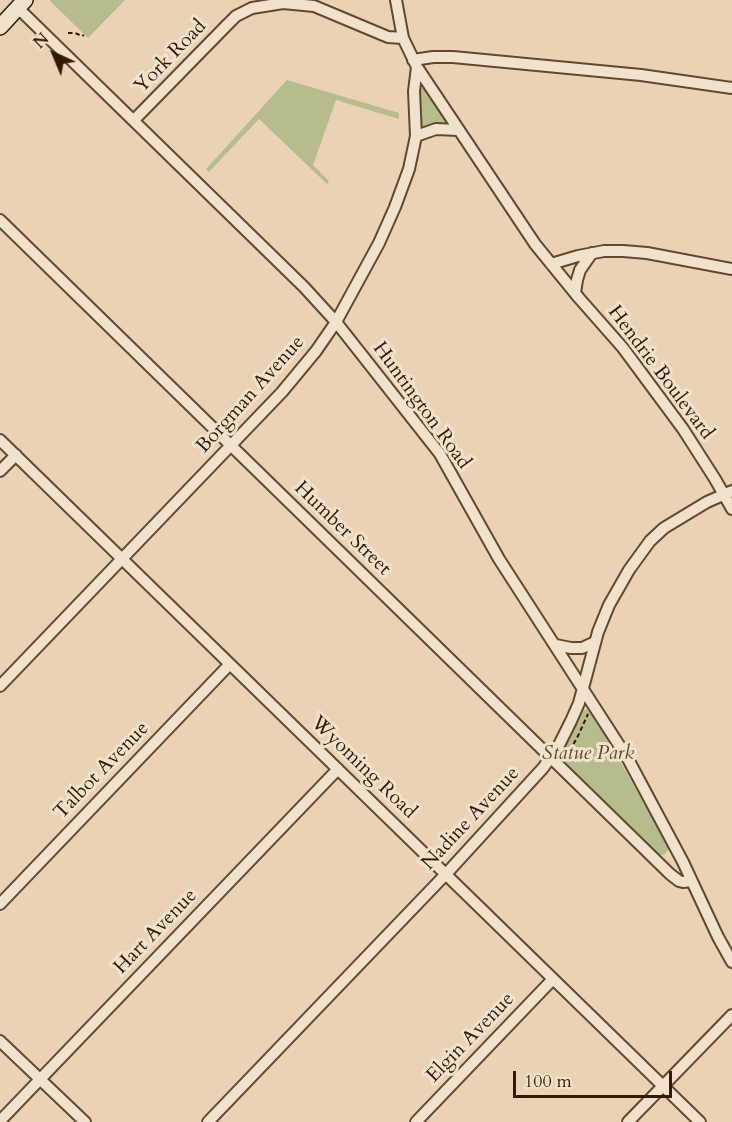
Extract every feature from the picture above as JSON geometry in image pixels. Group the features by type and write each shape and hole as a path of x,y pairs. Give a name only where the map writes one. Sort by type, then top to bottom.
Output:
{"main road":[{"path":"0,27 22,4"}],"street":[{"name":"Hendrie Boulevard","path":"396,0 403,38 415,64 458,130 535,244 623,348 683,429 728,493 732,509"},
{"name":"York Road","path":"134,120 236,16 252,8 283,3 314,6 388,37 403,38"},
{"name":"Huntington Road","path":"22,4 134,120 279,262 336,322 440,454 499,560 556,645 627,759 678,852 732,962"},
{"path":"415,64 433,57 453,57 641,75 732,88"},
{"name":"Borgman Avenue","path":"0,686 294,379 336,322 379,243 409,169 416,136 415,64"},
{"path":"416,136 436,129 458,130"},
{"name":"Humber Street","path":"0,220 659,863 679,881 691,881"},
{"path":"551,264 592,253 613,251 647,253 732,269"},
{"path":"575,293 580,270 592,253"},
{"name":"Wyoming Road","path":"2,446 16,455 700,1122"},
{"path":"0,471 16,455"},
{"name":"Nadine Avenue","path":"208,1122 446,874 551,758 572,721 595,642 609,605 629,570 664,528 728,493"},
{"path":"556,645 582,648 595,642"},
{"name":"Talbot Avenue","path":"0,904 230,664"},
{"name":"Hart Avenue","path":"0,1121 338,768"},
{"path":"659,863 678,852"},
{"name":"Elgin Avenue","path":"416,1122 553,979"},
{"path":"628,1122 732,1015"},
{"path":"0,1041 85,1122"}],"path":[{"path":"68,33 84,35"},
{"path":"562,762 590,711"}],"green space":[{"path":"50,0 125,0 88,38"},
{"path":"287,80 399,113 399,119 336,100 313,165 329,181 327,184 259,119 209,172 206,169"},
{"path":"421,88 425,88 446,121 444,125 423,129 418,92"},
{"name":"Statue Park","path":"587,709 591,711 664,838 669,849 664,855 658,855 563,763 561,754 577,719 582,711"}]}
